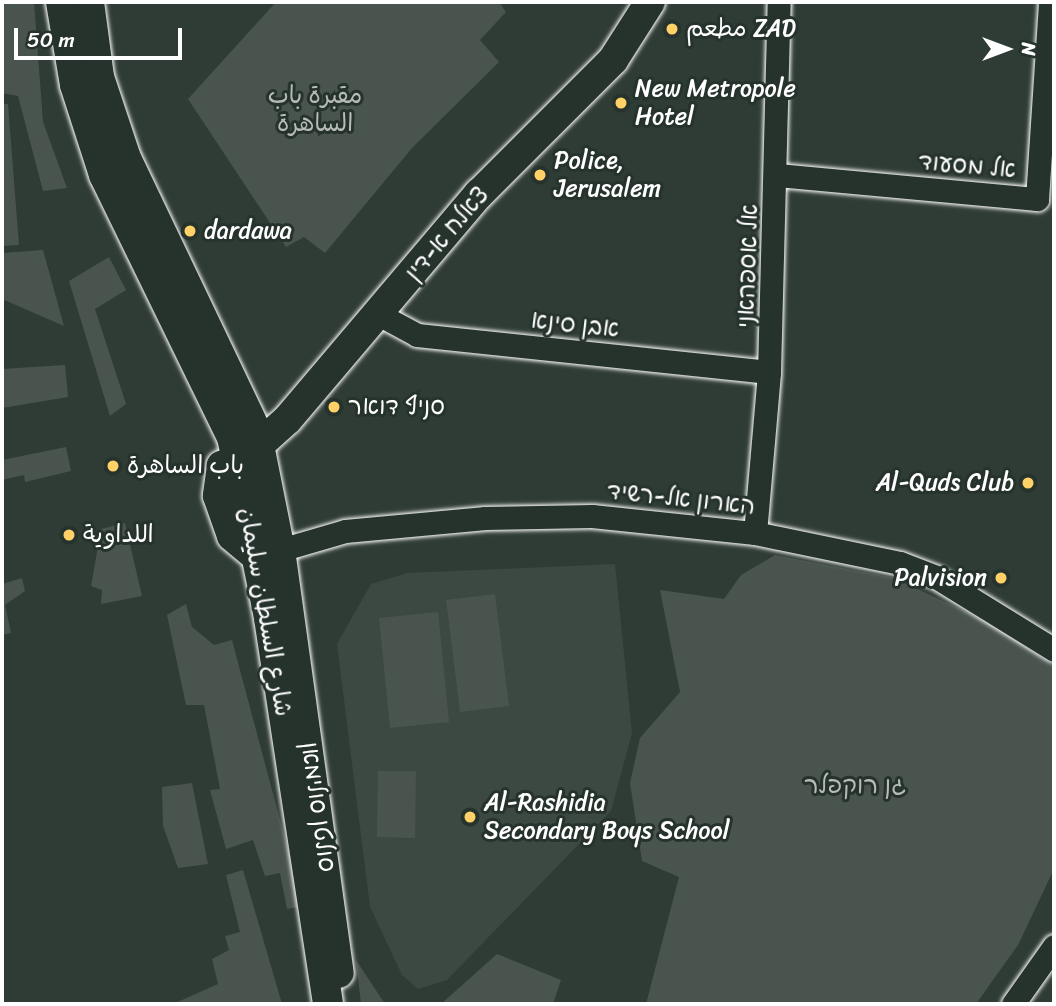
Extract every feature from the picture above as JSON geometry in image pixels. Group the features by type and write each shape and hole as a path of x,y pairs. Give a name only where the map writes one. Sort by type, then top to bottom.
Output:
{"street":[{"path":"61,2 75,85 104,175 248,452"},
{"path":"89,2 99,77 126,158 233,371 248,452"},
{"name":"צאלח א-דין","path":"269,554 232,536 219,505 222,466 248,452 380,315 479,194 612,60 650,2"},
{"name":"אל אספהאני","path":"755,533 769,372 778,175 779,2"},
{"name":"אל מסעוד","path":"778,175 1037,199 1050,2"},
{"name":"אבן סינא","path":"380,315 417,335 769,372"},
{"name":"סולטן סולימאן","path":"248,452 269,554 343,1004"},
{"name":"הארון אל-רשיד","path":"269,554 345,531 485,518 592,516 755,533 924,572 1054,650"},
{"name":"شارع السلطان سليمان","path":"269,554 328,1004"},
{"path":"1013,1004 1054,947"}],"shaded area":[{"path":"615,564 632,733 611,811 447,980 418,989 402,975 370,907 337,644 371,584 407,573"}],"green space":[{"path":"2,2 34,2 43,122 67,188 43,191 18,96 2,93"},
{"name":"مقبرة باب الساهرة","path":"276,2 499,2 506,12 480,40 499,62 412,148 325,253 304,237 286,247 188,99"},
{"path":"2,104 8,104 19,245 2,246"},
{"path":"43,250 64,326 2,299 2,253"},
{"path":"109,257 126,290 95,309 126,404 110,416 69,281"},
{"path":"65,365 68,397 2,408 2,369"},
{"path":"66,447 71,471 25,482 24,475 2,480 2,460"},
{"path":"125,523 142,596 101,604 102,590 91,586 101,529"},
{"name":"גן רוקפלר","path":"775,555 894,578 992,624 1054,666 1054,869 1018,945 976,1004 646,1004 679,877 642,861 630,783 640,738 680,692 660,590 724,599 741,575"},
{"path":"22,578 25,591 5,605 11,633 2,635 2,584"},
{"path":"495,594 509,706 460,712 446,600"},
{"path":"186,604 192,627 214,645 232,640 303,906 287,909 280,873 265,876 253,840 226,849 210,790 220,789 204,705 186,705 167,615"},
{"path":"438,612 449,722 390,728 379,618"},
{"path":"378,771 416,771 415,838 377,837"},
{"path":"192,783 208,864 178,868 163,826 162,787"},
{"path":"243,870 282,1004 173,1004 218,984 212,959 229,950 225,936 240,932 226,875"},
{"path":"497,954 561,980 553,1004 441,1004"},
{"path":"356,960 385,1004 361,1004"}],"place":[{"name":"مطعم ZAD","path":"672,29"},
{"name":"New Metropole Hotel","path":"621,103"},
{"name":"Police, Jerusalem","path":"540,175"},
{"name":"dardawa","path":"190,231"},
{"name":"סניף דואר","path":"334,407"},
{"name":"باب الساهرة","path":"113,466"},
{"name":"Al-Quds Club","path":"1028,483"},
{"name":"اللداوية","path":"69,535"},
{"name":"Palvision","path":"1001,578"},
{"name":"Al-Rashidia Secondary Boys School","path":"470,817"}]}
